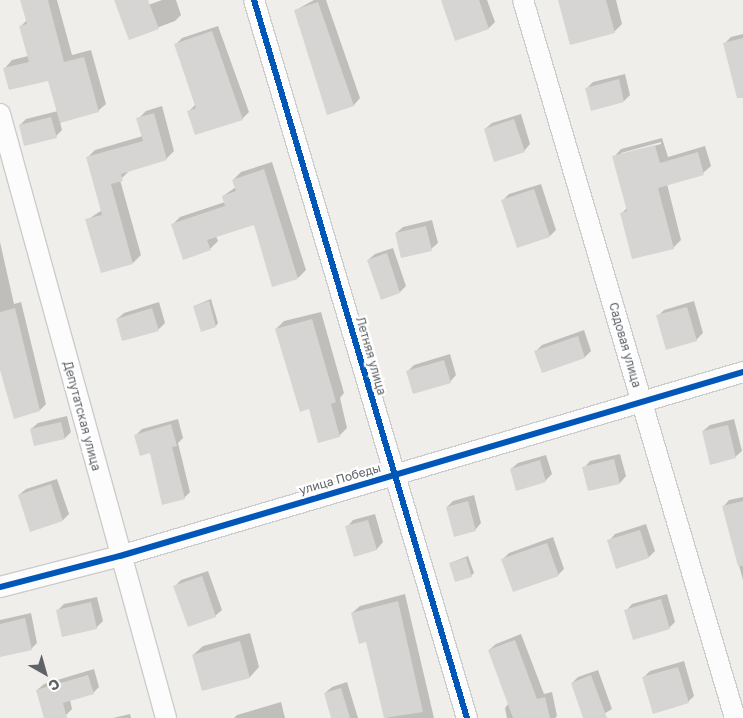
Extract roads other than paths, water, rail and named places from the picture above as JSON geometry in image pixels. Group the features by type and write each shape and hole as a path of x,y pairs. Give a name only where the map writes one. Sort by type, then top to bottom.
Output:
{"street":[{"name":"Летняя улица","path":"254,0 467,718"},
{"name":"Садовая улица","path":"523,0 734,718"},
{"name":"Депутатская улица","path":"0,114 166,718"},
{"name":"улица Победы","path":"0,587 120,556 743,372"}]}
